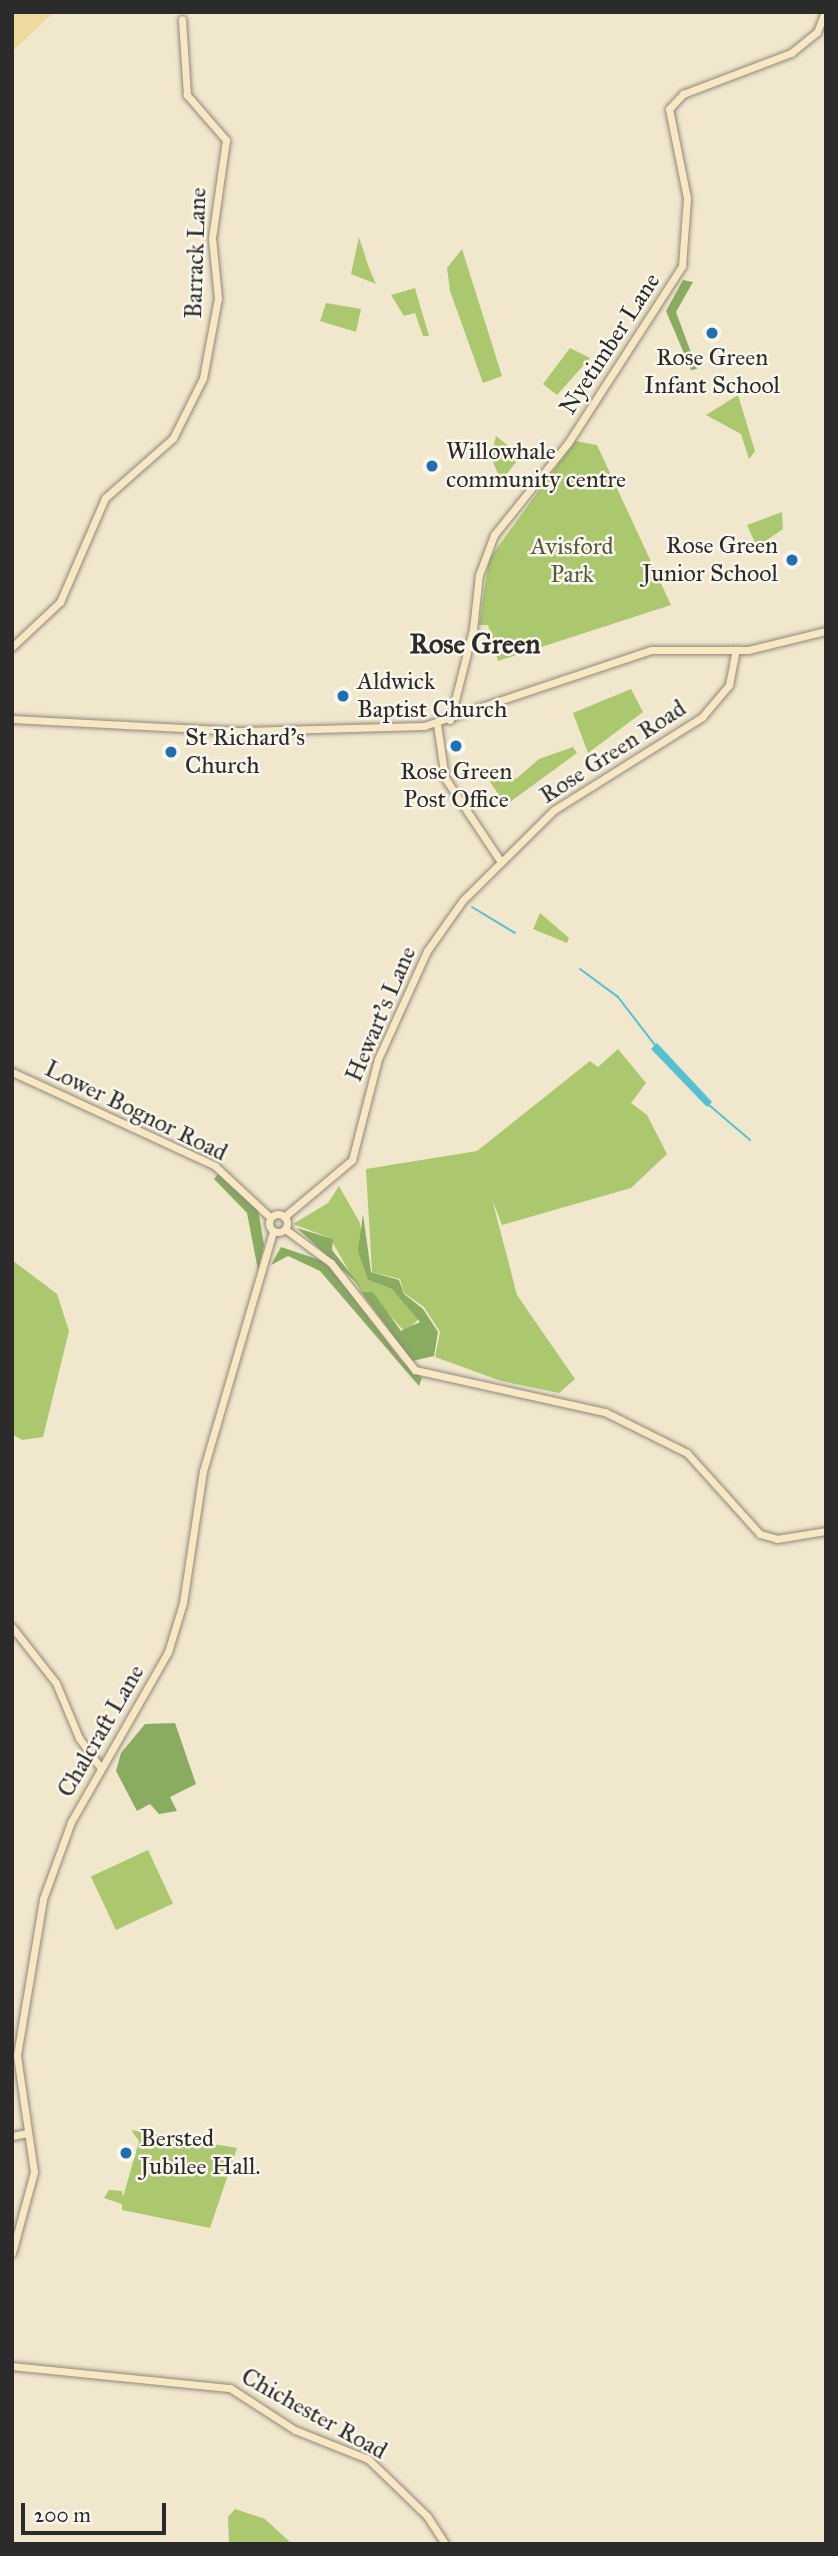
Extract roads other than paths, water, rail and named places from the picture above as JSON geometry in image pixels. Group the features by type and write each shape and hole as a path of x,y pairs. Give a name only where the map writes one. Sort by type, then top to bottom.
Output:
{"street":[{"name":"Nyetimber Lane","path":"450,720 473,629 479,575 494,535 568,443 682,266 687,198 668,109 684,94 791,53 817,32 825,12"},
{"name":"Barrack Lane","path":"12,647 60,602 105,498 173,438 204,379 218,298 212,238 226,140 223,129 191,104 182,19"},
{"path":"12,719 244,732 424,726 450,720 651,650 736,650 826,631"},
{"name":"Rose Green Road","path":"499,859 573,795 702,717 729,685 736,650"},
{"path":"436,724 445,778 499,859"},
{"name":"Hewart's Lane","path":"284,1217 352,1160 378,1059 427,951 499,859"},
{"name":"Lower Bognor Road","path":"12,1072 215,1166 271,1218"},
{"path":"285,1229 284,1217 271,1218 273,1231 285,1229 331,1263 415,1370 605,1412 687,1453 760,1534 777,1539 826,1531"},
{"name":"Chalcraft Lane","path":"12,2253 34,2172 15,2055 48,1882 100,1767 155,1684 177,1623 203,1471 273,1231"},
{"path":"12,1627 56,1683 79,1738 100,1767"},
{"path":"12,2136 29,2133"},
{"name":"Chichester Road","path":"13,2367 230,2388 295,2430 368,2459 427,2516 444,2543"}],"water":[{"path":"657,1043 712,1102 707,1107 651,1049"}],"waterway":[{"path":"472,907 515,933"},
{"path":"580,969 618,997 655,1045"},
{"path":"709,1105 750,1140"}],"place":[{"name":"Rose Green Infant School","path":"712,333"},
{"name":"Willowhale community centre","path":"432,466"},
{"name":"Rose Green Junior School","path":"792,560"},
{"name":"Aldwick Baptist Church","path":"343,696"},
{"name":"Rose Green Post Office","path":"456,746"},
{"name":"St Richard’s Church","path":"171,752"},
{"name":"Bersted Jubilee Hall.","path":"126,2153"}],"district":[{"name":"Rose Green","path":"475,644"}],"park label":[{"name":"Avisford Park","path":"572,561"}]}
